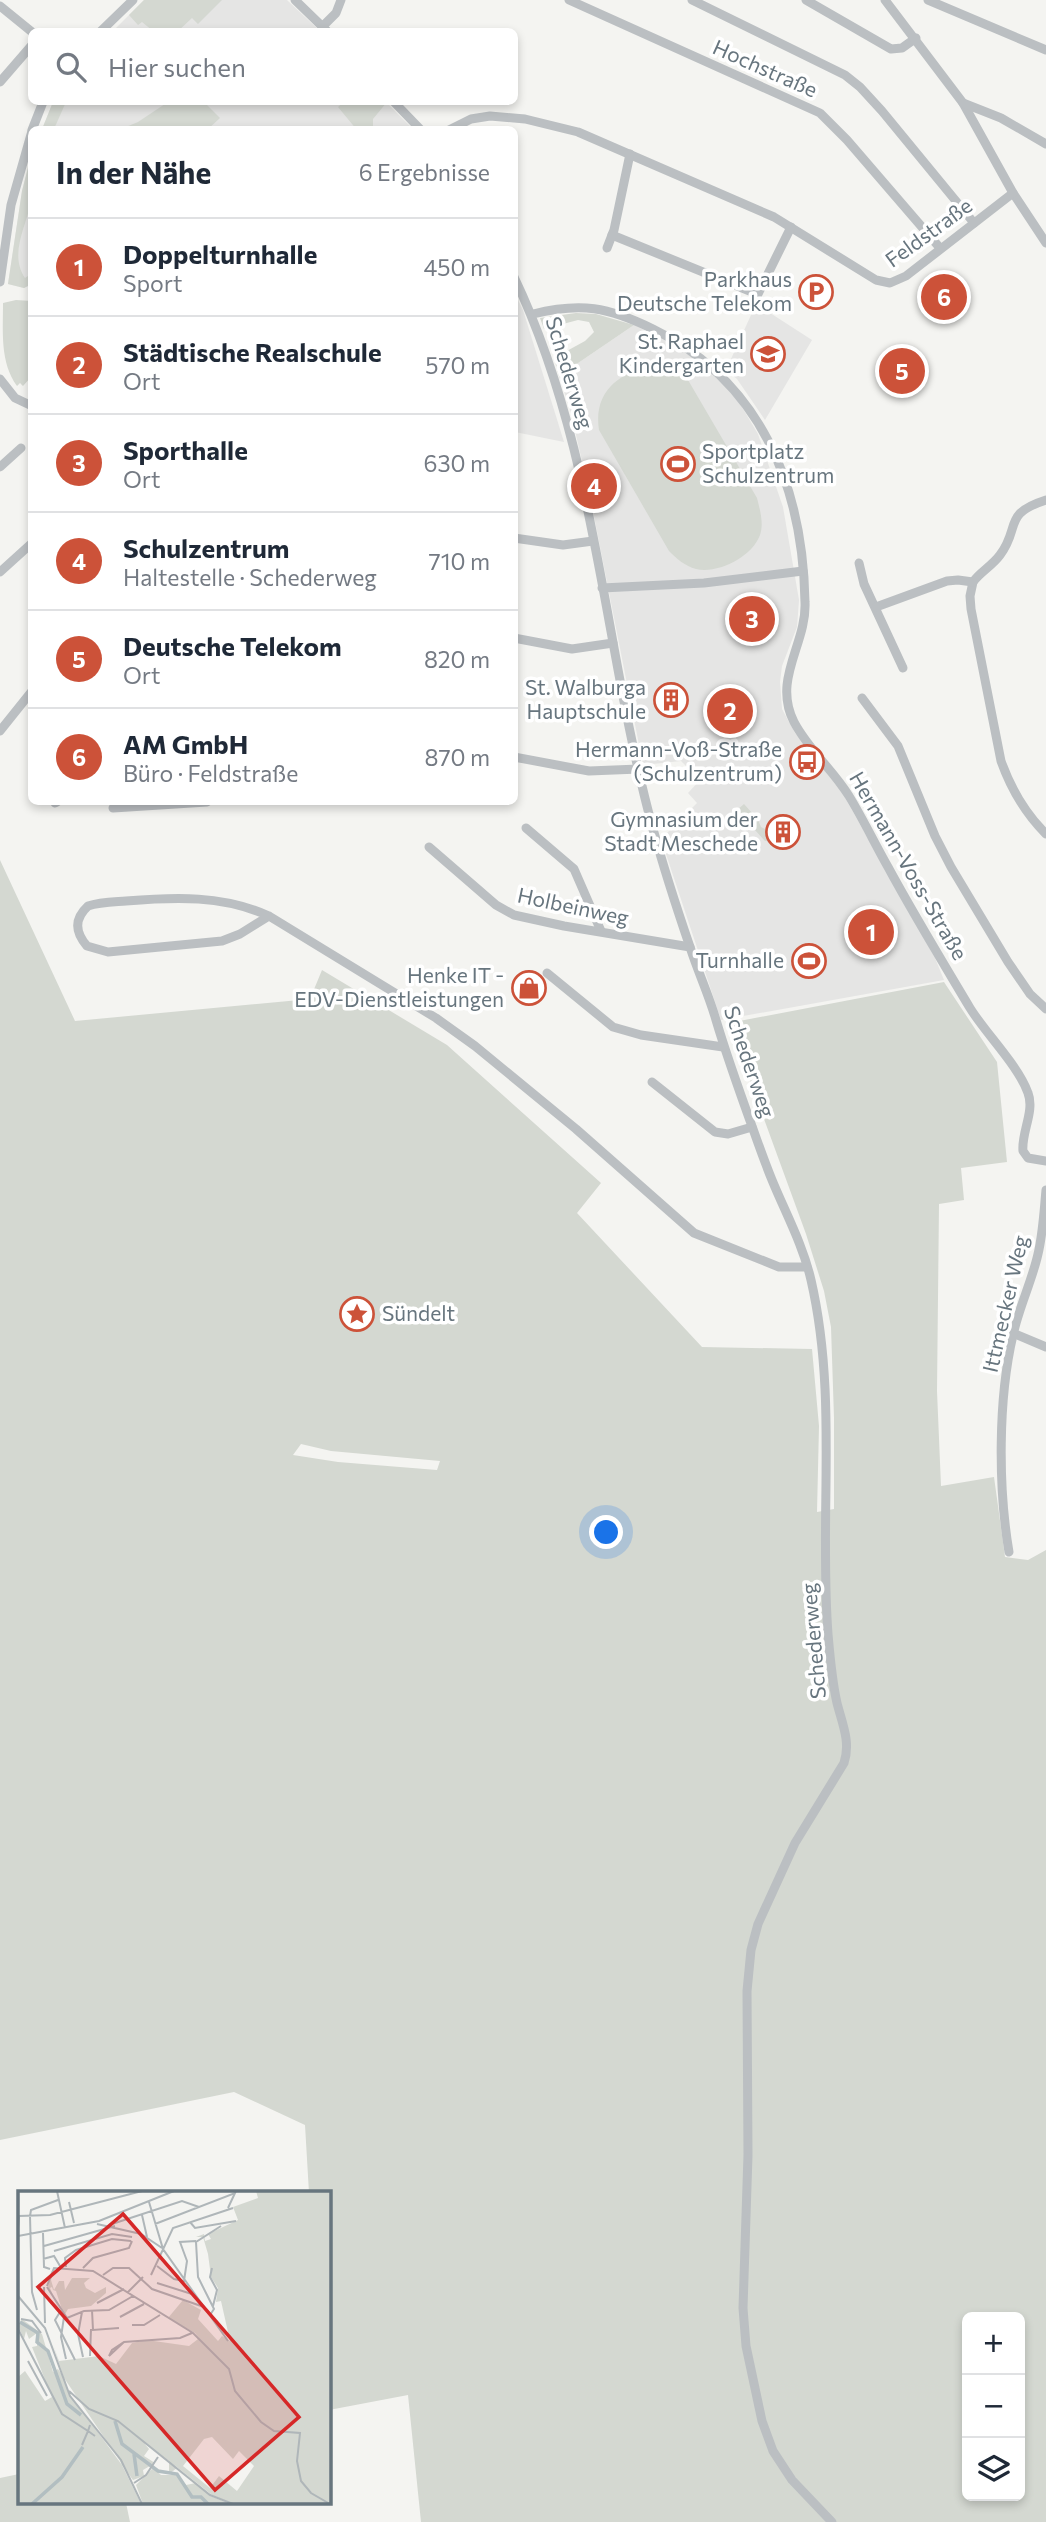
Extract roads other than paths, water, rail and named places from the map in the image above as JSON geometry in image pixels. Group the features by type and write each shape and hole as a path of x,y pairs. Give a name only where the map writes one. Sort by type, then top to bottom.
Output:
{"street":[{"path":"104,28 133,0"},
{"path":"295,0 325,28"},
{"path":"327,28 341,0"},
{"name":"Hochstraße","path":"569,0 820,113 847,140 940,248"},
{"path":"692,0 855,82 974,223"},
{"path":"806,0 891,49 902,48 915,38"},
{"path":"885,0 963,103 1013,193 1046,243"},
{"path":"928,0 1046,50"},
{"path":"0,6 28,29"},
{"path":"0,82 28,50"},
{"path":"963,103 1001,118 1046,144"},
{"path":"34,126 42,105"},
{"path":"397,105 417,126"},
{"name":"Feldstraße","path":"457,126 471,119 512,117 566,128 631,154 791,227 885,283 903,278 1013,193"},
{"path":"0,282 11,205 28,144"},
{"path":"607,248 631,154"},
{"path":"612,235 756,297 791,227"},
{"name":"Schederweg","path":"518,285 533,314 564,407 653,829 723,1047 772,1181 797,1234 818,1318 825,1374 827,1424 824,1549 828,1634 835,1695 847,1746 844,1763 800,1834 758,1924 751,1950 747,1990 748,2168 743,2308 746,2346 762,2421 773,2451 792,2480 832,2522"},
{"name":"Hermann-Voss-Straße","path":"533,314 573,306 615,314 665,334 694,352 719,373 739,394 756,419 780,466 793,505 803,571 805,617 787,672 787,706 798,730 849,797 971,1010 1025,1087 1030,1102 1023,1152 1028,1158 1046,1161"},
{"path":"0,379 15,398 28,404"},
{"path":"0,467 20,448"},
{"path":"1046,500 1028,506 1019,513 1002,552 972,582 970,596 1001,761 1024,808 1046,834"},
{"path":"518,539 563,545 593,541"},
{"path":"0,572 28,547"},
{"path":"859,563 864,584 903,668"},
{"path":"602,588 736,581 803,571"},
{"path":"876,607 947,581 972,582"},
{"path":"518,639 572,649 613,643"},
{"path":"0,731 28,696"},
{"path":"862,698 898,746 935,836 951,867 1008,962 1030,994 1046,1009"},
{"path":"518,758 589,771 639,769"},
{"path":"113,808 160,805"},
{"path":"526,828 574,869 601,931"},
{"name":"Holbeinweg","path":"429,847 496,905 509,913 542,922 690,947"},
{"path":"269,916 240,934 222,941 108,952 87,946 77,928 78,918 88,906 138,900 204,899 248,906 269,916 427,1012 475,1046 576,1129 694,1233 779,1267 807,1267"},
{"path":"547,973 566,994 604,1022 622,1031 723,1047"},
{"path":"652,1082 715,1132 728,1134 752,1126"},
{"name":"Ittmecker Weg","path":"1009,1552 1002,1470 1003,1401 1013,1333 1042,1255 1046,1190"},
{"path":"1013,1333 1046,1348"}],"place":[{"name":"Parkhaus Deutsche Telekom","path":"816,292"},
{"name":"AM GmbH","path":"944,297"},
{"name":"St. Raphael Kindergarten","path":"768,354"},
{"name":"Deutsche Telekom","path":"902,371"},
{"name":"Sportplatz Schulzentrum","path":"678,464"},
{"name":"Schulzentrum","path":"594,486"},
{"name":"Sporthalle","path":"752,619"},
{"name":"St. Walburga Hauptschule","path":"671,700"},
{"name":"Städtische Realschule","path":"730,711"},
{"name":"Hermann-Voß-Straße (Schulzentrum)","path":"807,762"},
{"name":"Gymnasium der Stadt Meschede","path":"783,832"},
{"name":"Doppelturnhalle","path":"871,932"},
{"name":"Turnhalle","path":"809,961"},
{"name":"Henke IT - EDV-Dienstleistungen","path":"529,988"},
{"name":"Sündelt","path":"357,1314"}]}
